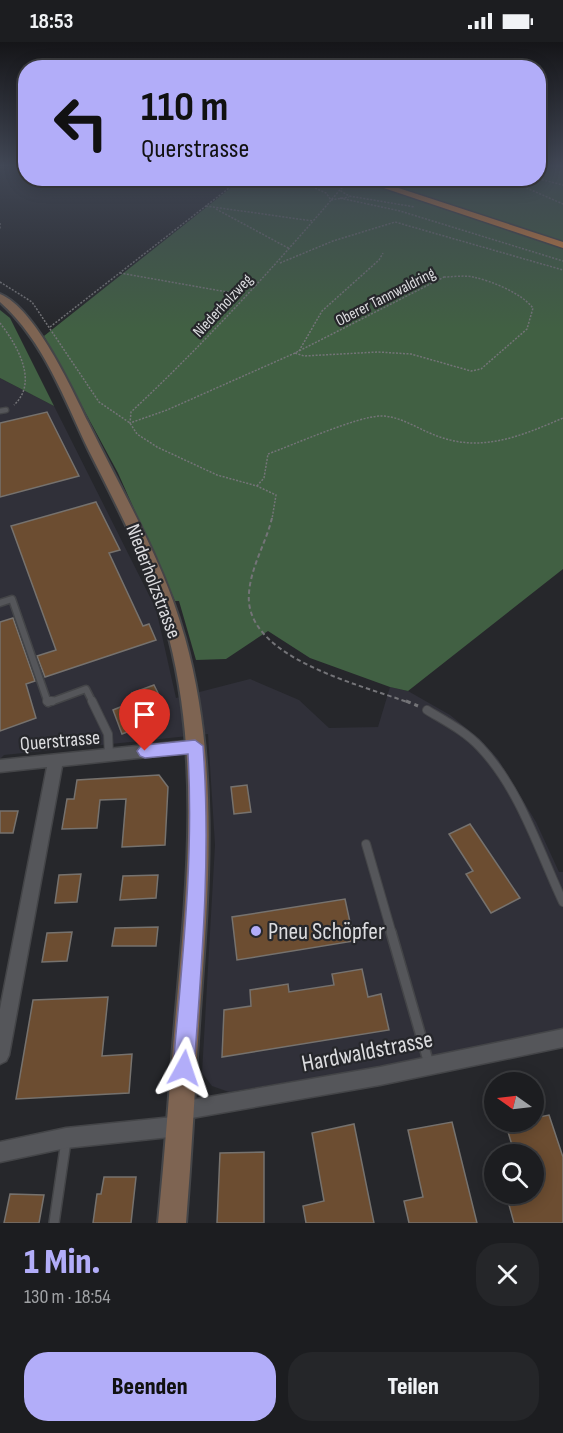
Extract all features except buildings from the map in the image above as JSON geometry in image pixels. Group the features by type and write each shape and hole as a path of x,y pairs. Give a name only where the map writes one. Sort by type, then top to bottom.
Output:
{"highway":[{"path":"481,219 563,245"},
{"path":"501,219 563,239"},
{"path":"503,219 563,239"}],"main road":[{"name":"Niederholzstrasse","path":"0,297 10,305 36,337 96,452 153,570 177,639 191,708 199,811 199,874 172,1223"}],"street":[{"name":"Querstrasse","path":"0,766 195,746"},
{"path":"0,1055 56,759"},
{"name":"Hardwaldstrasse","path":"0,1152 180,1118 429,1064 563,1038"}],"lane":[{"path":"0,411 6,410"},
{"path":"0,603 12,599 48,703 86,689 108,734 109,755"},
{"path":"427,710 457,728 481,748 506,784 563,902"},
{"path":"366,844 429,1064"},
{"path":"54,1223 65,1161 66,1138"}],"path":[{"path":"50,327 189,219"},
{"path":"237,219 290,249"},
{"path":"301,219 314,221"},
{"path":"426,219 563,261"},
{"name":"Niederholzweg","path":"130,423 131,412 181,365 244,295 277,264 314,221"},
{"path":"277,264 333,241 394,222 563,270"},
{"path":"0,223 0,230"},
{"path":"299,351 303,338 333,298 379,260 383,253"},
{"path":"120,273 244,295"},
{"name":"Oberer Tannwaldring","path":"130,423 167,410 295,353 444,277 473,277 504,289 527,301 533,308 527,329 481,369 471,371 411,354 378,352 304,356 295,353"},
{"path":"0,282 32,302 99,402 130,423 137,434 156,447 217,475 257,486 276,495 275,517 251,575 248,595 253,622 278,647 307,664 427,710"},
{"path":"0,323 11,336 27,381 26,392 21,401 6,410"},
{"path":"257,486 264,477 268,454 372,417 388,415 401,418 458,444 485,446 516,438 563,418"}],"shaded area":[{"path":"0,378 54,406 156,609 176,698 250,679 299,700 329,728 378,727 390,687 408,691 450,715 480,739 498,759 536,822 559,872 563,872 563,1036 229,1092 212,1086 202,1073 215,845 208,734 4,755 0,759"}],"green space":[{"path":"191,219 563,219 563,569 408,691 390,687 310,658 268,631 226,659 196,660 179,601 175,601 118,473 44,336"},
{"path":"0,310 10,318 54,406 0,378"}],"place":[{"name":"Pneu Schöpfer","path":"256,931"}],"route":[{"path":"145,751 195,746 199,811 199,874 184,1068"}]}
